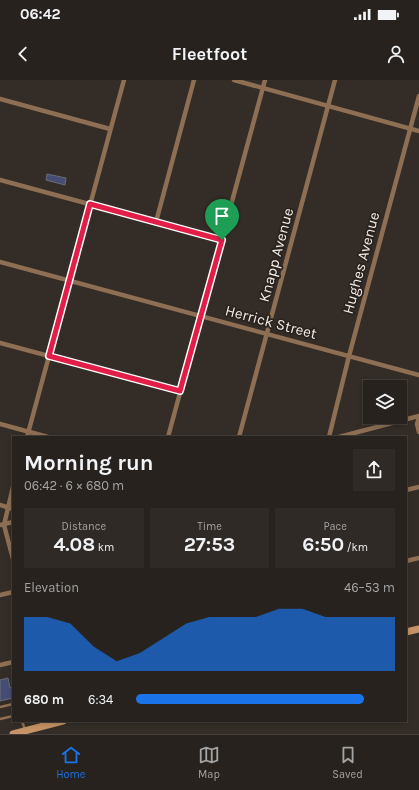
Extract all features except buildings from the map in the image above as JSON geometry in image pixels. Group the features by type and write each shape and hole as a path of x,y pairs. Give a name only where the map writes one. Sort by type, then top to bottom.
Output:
{"main road":[{"path":"407,632 419,629"},
{"path":"13,734 55,722"}],"street":[{"path":"28,434 124,80"},
{"path":"156,222 194,80"},
{"path":"234,80 419,131"},
{"path":"168,436 265,80"},
{"name":"Knapp Avenue","path":"239,436 336,80"},
{"name":"Hughes Avenue","path":"329,436 419,96"},
{"path":"0,99 110,129"},
{"path":"0,180 222,240"},
{"name":"Herrick Street","path":"0,262 419,375"},
{"path":"0,343 180,391"},
{"path":"343,436 419,417 417,424 419,432"},
{"path":"0,424 28,434 41,436"},
{"path":"407,490 419,487"},
{"path":"12,490 2,525 12,556"},
{"path":"0,505 12,509"},
{"path":"2,525 12,522"},
{"path":"407,561 419,558"},
{"path":"0,595 12,592"},
{"path":"0,665 12,662"}],"lane":[{"path":"0,707 12,704"},
{"path":"0,719 12,716"},
{"path":"22,722 25,731"}],"route":[{"path":"90,204 222,240 180,391 49,356 90,204"}]}
